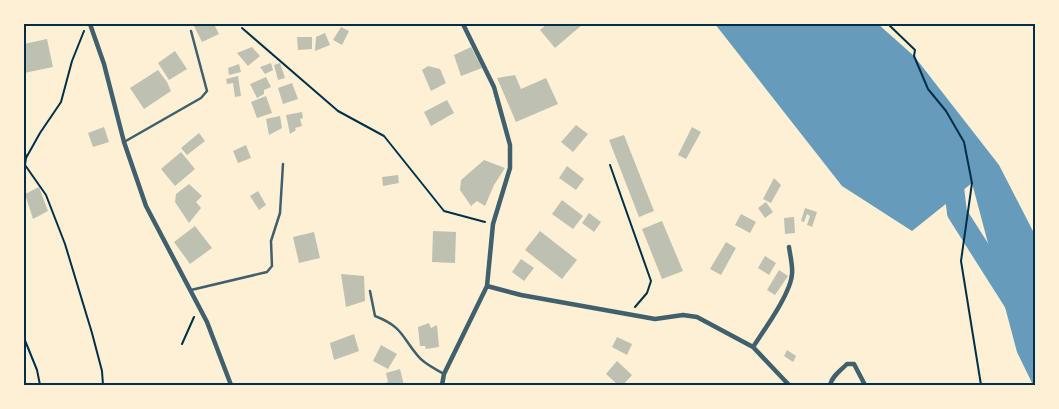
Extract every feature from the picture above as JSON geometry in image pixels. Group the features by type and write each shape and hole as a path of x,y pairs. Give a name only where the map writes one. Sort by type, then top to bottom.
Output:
{"street":[{"path":"88,24 104,64 124,142 146,206 207,322 231,385"},
{"path":"442,385 444,374 487,286 492,224 510,168 510,145 494,87 463,24"},
{"path":"753,347 784,297 790,283 792,274 789,247"},
{"path":"487,286 521,295 655,319 683,315 697,317 753,347 789,385"},
{"path":"830,385 836,374 847,364 854,364 865,385"}],"lane":[{"path":"124,142 201,98 207,91 192,31"},
{"path":"191,290 267,272 270,269 272,266 271,242 280,213 283,164"},
{"path":"370,291 375,316 388,321 403,334 418,358 444,374"}],"path":[{"path":"26,158 61,102 72,61 88,24"},
{"path":"888,24 915,50 914,56 928,88 946,111 964,142 972,183 961,260 981,385"},
{"path":"242,28 338,111 384,136 444,211 492,224"},
{"path":"24,147 26,158 24,171"},
{"path":"25,165 46,195 65,244 95,343 102,371 103,385"},
{"path":"610,165 651,281 647,293 629,314"},
{"path":"182,344 199,306"},
{"path":"24,338 37,370 40,385"}],"water":[{"path":"715,24 878,24 914,56 999,165 1035,235 1035,385 1033,385 1017,352 972,183 912,231 842,186"}],"building":[{"path":"193,24 214,24 219,34 202,42"},
{"path":"547,24 583,24 555,48 540,30"},
{"path":"341,27 349,31 342,45 333,40"},
{"path":"325,33 330,45 315,51 316,37"},
{"path":"297,37 312,37 312,49 298,50"},
{"path":"47,39 53,67 24,73 24,44"},
{"path":"252,47 260,56 248,66 237,53"},
{"path":"471,47 482,68 461,76 454,55"},
{"path":"175,51 187,69 169,80 158,63"},
{"path":"271,63 273,70 265,74 260,67"},
{"path":"280,63 285,78 278,80 274,65"},
{"path":"239,64 241,72 229,75 228,68"},
{"path":"428,66 440,69 446,83 431,91 422,70"},
{"path":"158,70 171,91 144,109 130,88"},
{"path":"515,75 521,89 546,78 558,104 516,122 497,78"},
{"path":"238,76 241,96 235,97 233,83 227,84 226,79"},
{"path":"266,77 271,87 264,90 264,94 257,98 250,84"},
{"path":"292,83 298,99 283,104 278,88"},
{"path":"266,96 272,113 257,118 251,102"},
{"path":"447,100 454,113 431,126 424,112"},
{"path":"302,112 303,118 300,119 302,126 295,128 296,130 290,134 286,115"},
{"path":"280,116 282,128 269,135 266,119"},
{"path":"576,125 588,134 573,152 561,142"},
{"path":"104,127 109,142 93,147 88,133"},
{"path":"692,127 701,132 686,159 678,155"},
{"path":"199,133 205,141 187,155 181,148"},
{"path":"624,135 654,211 639,217 609,140"},
{"path":"246,145 251,158 238,163 233,151"},
{"path":"181,152 195,169 175,186 161,169"},
{"path":"484,160 505,168 494,185 485,206 477,201 471,206 460,190 461,180"},
{"path":"567,166 584,179 576,190 559,178"},
{"path":"398,175 399,183 383,186 382,177"},
{"path":"774,178 781,185 771,203 763,199"},
{"path":"189,184 202,196 196,202 201,208 189,223 175,202 176,194"},
{"path":"39,187 48,211 33,219 25,194"},
{"path":"258,191 266,205 259,210 250,196"},
{"path":"562,200 583,216 573,229 552,214"},
{"path":"766,202 773,212 765,218 758,208"},
{"path":"805,208 817,212 812,227 807,225 810,216 807,214 804,222 801,221"},
{"path":"589,213 601,222 594,232 582,223"},
{"path":"741,214 756,222 750,233 735,225"},
{"path":"794,217 795,233 785,234 784,218"},
{"path":"662,221 683,271 662,279 642,229"},
{"path":"195,226 212,248 190,264 174,242"},
{"path":"433,231 456,232 455,263 432,262"},
{"path":"540,231 577,260 562,279 525,250"},
{"path":"314,232 320,258 299,263 293,237"},
{"path":"726,242 736,248 721,275 710,269"},
{"path":"765,256 776,263 769,275 758,268"},
{"path":"521,259 534,268 524,281 512,272"},
{"path":"779,270 788,276 775,295 767,290"},
{"path":"341,274 364,276 365,301 346,307"},
{"path":"429,323 431,328 437,325 439,347 426,349 425,346 420,346 418,327"},
{"path":"354,334 359,351 334,360 330,343"},
{"path":"617,337 632,344 627,355 612,347"},
{"path":"381,345 397,354 388,369 373,361"},
{"path":"787,350 796,356 793,362 784,356"},
{"path":"617,361 632,375 623,385 618,385 606,374"},
{"path":"400,369 404,385 379,385 388,382 386,373"}],"waterway":[{"path":"952,170 957,213 1035,336"}]}
